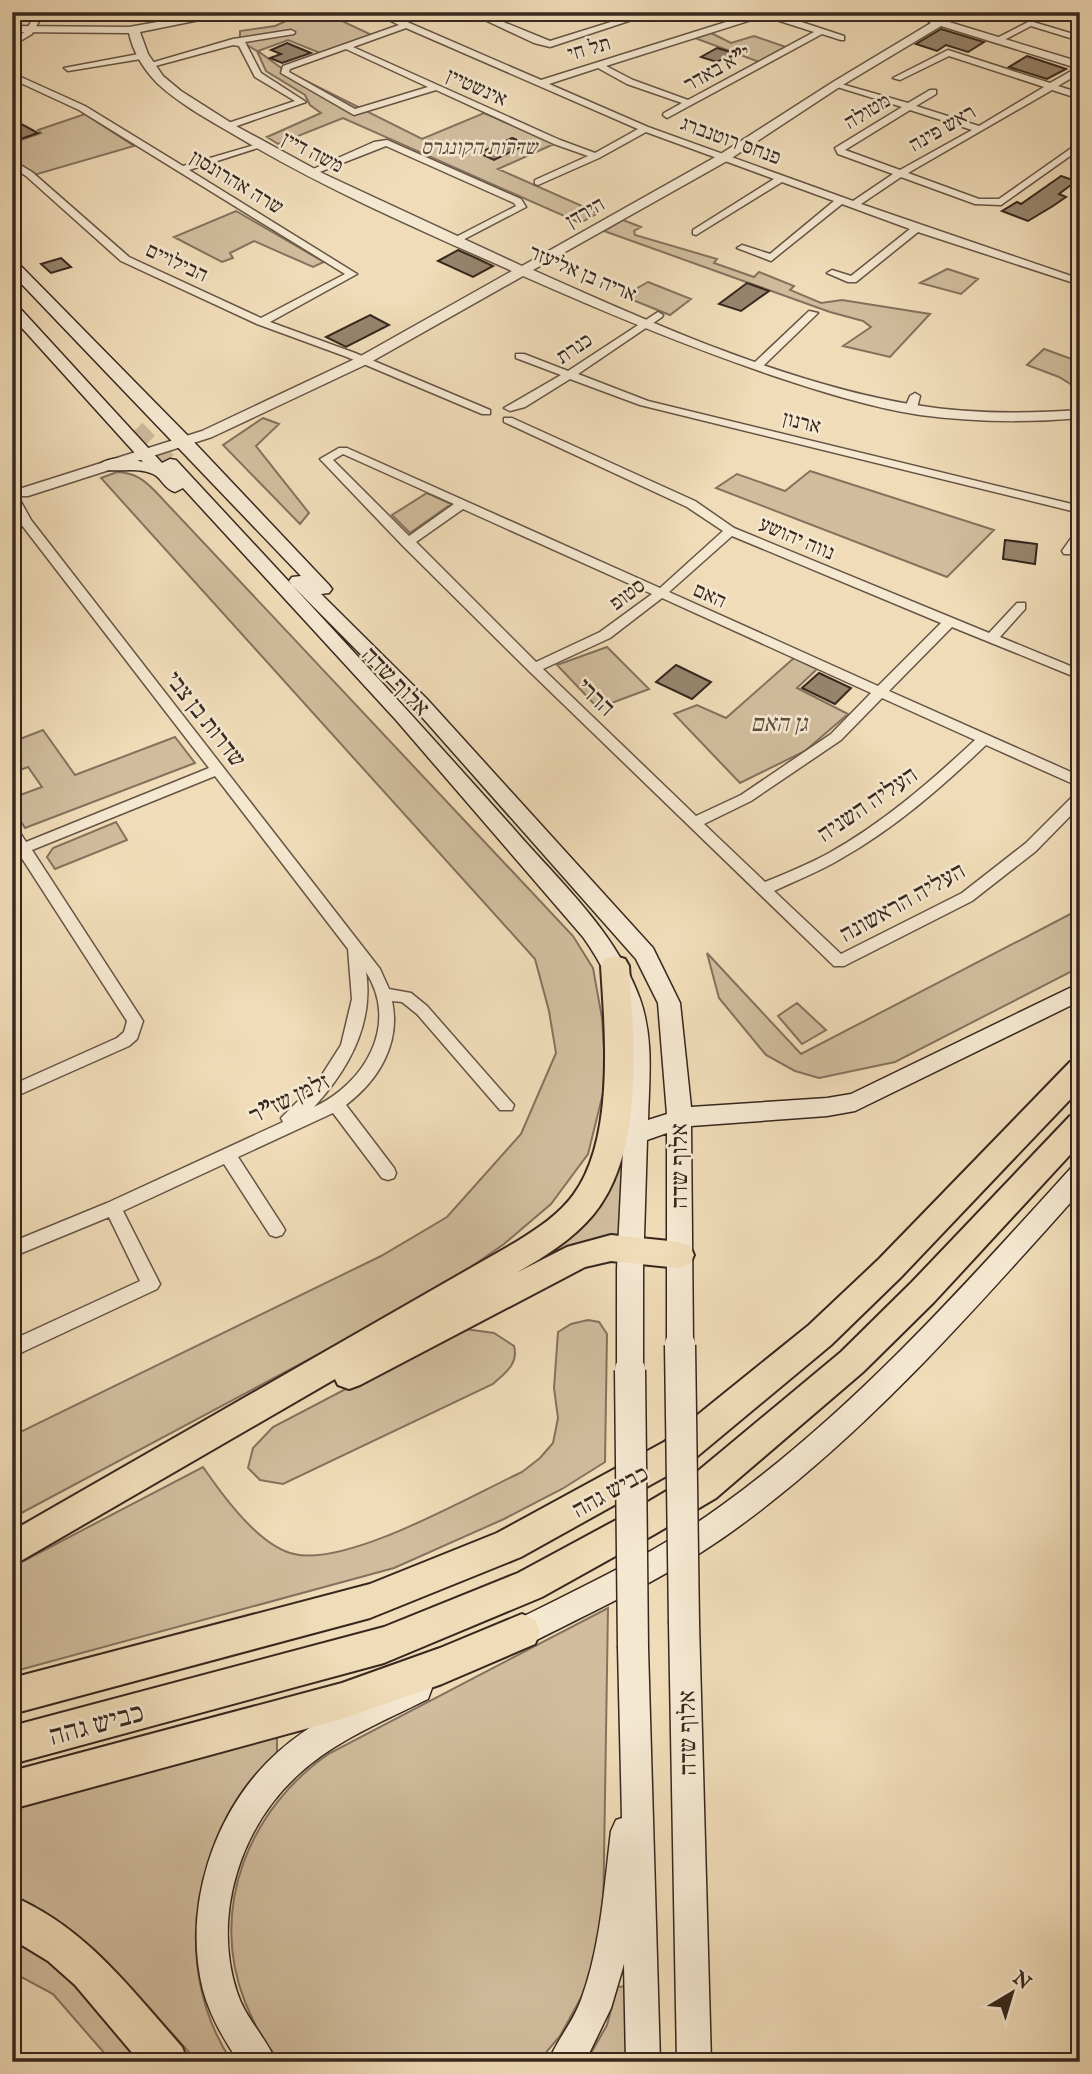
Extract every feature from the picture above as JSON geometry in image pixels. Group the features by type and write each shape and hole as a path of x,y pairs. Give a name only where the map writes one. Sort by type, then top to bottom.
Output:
{"highway":[{"path":"12,1550 515,1258 563,1226 595,1188 610,1147 616,1088 615,966"},
{"name":"כביש גהה","path":"12,1696 370,1601 509,1545 653,1467 705,1432 820,1335 890,1268 1080,1070"},
{"name":"כביש גהה","path":"12,1745 384,1645 530,1585 643,1523 704,1487 852,1362 923,1292 1080,1124"},
{"path":"12,1550 554,1266 591,1251 611,1248 679,1255"},
{"path":"12,1790 342,1701 442,1666 522,1632"},
{"path":"12,1916 62,1947 89,1971 167,2062"}],"main road":[{"path":"12,265 175,454"},
{"path":"12,274 143,427"},
{"path":"12,294 143,427"},
{"path":"12,308 140,451 175,454"},
{"path":"105,462 120,443 114,423"},
{"path":"105,462 125,463 175,454"},
{"name":"אלוף שדה","path":"175,454 591,931 615,966 637,1020 640,1077 632,1250 631,1370 633,1648 643,2062"},
{"name":"אלוף שדה","path":"175,454 344,611 448,735 645,954 669,1003 679,1118 684,1623 694,2062"},
{"path":"638,1133 679,1118 745,1109 827,1107 855,1102 1080,991"},
{"path":"678,1088 687,1097 699,1101 745,1109"},
{"path":"259,2062 247,2045 221,1994 215,1963 213,1919 225,1860 242,1821 273,1779 303,1751 522,1632 559,1615 666,1556 729,1517 762,1492 882,1386 954,1314 1080,1175"},
{"path":"565,2062 586,2031 605,1984 636,1762"}],"street":[{"path":"12,44 29,30 40,12"},
{"path":"12,30 133,29 234,12"},
{"name":"פנחס רוטנברג","path":"377,12 645,130 917,228 1080,282"},
{"path":"472,12 537,41 550,44 652,12"},
{"path":"629,12 639,16"},
{"path":"740,12 752,17"},
{"name":"הירדן","path":"522,269 718,155 937,18 957,12"},
{"path":"765,13 841,38"},
{"name":"תל חי","path":"542,83 765,13"},
{"path":"937,18 1080,67"},
{"name":"הירדן","path":"16,497 140,451 175,454 265,409 522,269 718,155 837,84 937,18"},
{"path":"997,40 1030,23 1080,39"},
{"path":"406,25 286,68 285,72 354,112 434,88"},
{"name":"משה דיין","path":"133,29 146,60 173,90 258,145 309,173 522,269"},
{"path":"68,68 146,60 291,32"},
{"name":"י\"א באדר","path":"667,115 820,32"},
{"path":"228,126 302,99 258,75 242,44 233,42"},
{"name":"אינשטיין","path":"345,46 556,142 596,156"},
{"path":"897,78 948,53 1080,96"},
{"path":"596,64 630,82 689,103"},
{"name":"ראש פינה","path":"854,205 898,175 980,130 1080,67"},
{"name":"שרה אהרונסון","path":"12,76 82,108 352,274 261,322"},
{"path":"837,84 980,130"},
{"name":"מטולה","path":"898,175 846,156 840,148 933,92"},
{"path":"538,182 645,130"},
{"path":"309,173 377,144 387,144 518,201 521,207 455,241"},
{"path":"180,170 258,145"},
{"path":"898,175 978,202 1001,202 1080,145"},
{"name":"הבילויים","path":"12,163 29,174 122,256 261,322 357,358"},
{"path":"696,232 780,178"},
{"path":"742,248 771,258 841,201"},
{"path":"832,273 852,280 917,228"},
{"name":"אריה בן אליעזר","path":"522,269 866,399 1032,408 1080,402"},
{"path":"763,361 813,313"},
{"name":"כנרת","path":"357,358 486,412 496,406 509,414 652,319"},
{"name":"ארנון","path":"520,356 644,403 1080,510"},
{"name":"אריה בן אליעזר","path":"913,402 1003,418 1080,414"},
{"name":"נווה יהושע","path":"509,414 691,505 730,531 1080,675"},
{"name":"האם","path":"326,460 343,450 1080,782"},
{"name":"הררי","path":"326,460 534,668 839,962"},
{"name":"שדרות בן צבי","path":"16,497 25,521 351,945"},
{"path":"407,543 462,504"},
{"name":"סטופ","path":"534,668 605,635 660,594 730,531"},
{"path":"1068,551 1080,534"},
{"path":"991,639 1021,606"},
{"path":"694,822 746,799 795,768 836,737 949,622"},
{"name":"העליה השניה","path":"764,889 835,856 892,820 934,786 984,739"},
{"path":"24,848 217,770"},
{"name":"העליה הראשונה","path":"839,962 967,897 1031,847 1080,797"},
{"path":"12,831 135,1021 131,1035 123,1042 12,1092"},
{"name":"זלמן שז\"ר","path":"12,1250 113,1208 336,1104 362,1084 375,1066 388,1028 388,1007 375,973 351,945"},
{"name":"זלמן שז\"ר","path":"227,1155 304,1107 342,1059 354,1034 360,1010 361,986 351,945"},
{"path":"385,994 406,997 422,1010 506,1105"},
{"path":"336,1104 388,1173"},
{"path":"227,1155 276,1230"},
{"path":"12,1349 151,1284 113,1208"}],"green space":[{"name":"שדרות הקונגרס","path":"306,12 323,12 372,35 320,53 288,40 258,51 284,70 422,139 484,113 554,144 498,169 598,213 580,223 343,118 278,144 267,137 321,113 310,105 305,95 266,71 257,51 240,41 240,31 275,26"},
{"path":"711,33 731,43 754,36 786,47 759,62 695,38"},
{"path":"85,114 134,146 34,175 12,158 12,143 41,133 38,130"},
{"path":"236,211 324,262 313,267 254,241 230,253 233,258 222,262 174,237"},
{"path":"623,220 641,227 634,231 635,235 717,259 714,263 754,277 759,272 794,286 790,290 821,303 842,300 930,314 890,357 843,346 871,327 863,321 830,312 604,231"},
{"path":"947,269 978,279 961,294 920,283"},
{"path":"648,282 691,299 670,315 623,296"},
{"path":"1044,349 1080,362 1080,390 1059,377 1027,365"},
{"path":"263,418 279,424 256,446 309,513 300,524 223,445"},
{"path":"810,471 994,530 947,577 716,488 737,474 785,491"},
{"path":"117,472 138,477 155,491 573,936 593,968 602,1018 606,1081 588,1154 551,1204 504,1244 437,1291 12,1518 12,1436 381,1256 447,1217 521,1134 556,1053 549,1011 535,959 101,478"},
{"path":"427,493 451,504 410,533 392,515"},
{"path":"607,647 649,689 598,708 557,665"},
{"name":"גן האם","path":"794,658 817,669 797,688 848,714 805,751 740,783 674,714 697,705 726,718"},
{"path":"43,730 75,775 175,737 195,763 25,828 12,807 12,798 42,787 28,767 12,773 12,742"},
{"path":"116,822 127,840 55,869 47,857 53,848"},
{"path":"1080,909 1080,967 895,1062 819,1078 795,1071 766,1055 719,998 707,953 801,1054"},
{"path":"797,1003 826,1030 802,1044 778,1016"},
{"path":"614,1159 626,1164 623,1239 534,1269 525,1260"},
{"path":"588,1320 599,1322 607,1334 605,1462 562,1489 504,1519 394,1568 12,1672 12,1567 203,1467 255,1531 281,1549 294,1554 317,1555 345,1550 409,1527 522,1472 553,1443 558,1418 554,1388 558,1332 571,1324"},
{"path":"465,1329 494,1333 514,1346 513,1363 493,1384 283,1484 260,1480 248,1468 253,1448 273,1427"},
{"path":"608,1608 603,1922 589,1983 560,2036 538,2062 281,2062 260,2034 245,2002 235,1967 231,1932 234,1897 243,1863 258,1831 277,1802 302,1776 330,1753"},
{"path":"277,1732 277,1753 249,1785 227,1821 210,1860 200,1900 196,1942 200,1983 212,2023 232,2062 198,2062 113,1970 90,1949 40,1911 12,1895 12,1803"},
{"path":"12,1935 57,1967 152,2062 112,2062 53,1994 12,1972"},
{"path":"629,1986 630,2062 586,2062 607,2025 617,1987"}],"building":[{"path":"941,29 984,42 968,52 946,45 937,51 916,44"},
{"path":"287,43 311,53 282,63 270,58 281,54 271,50"},
{"path":"717,48 734,53 717,62 701,57"},
{"path":"1027,56 1066,69 1047,79 1009,67"},
{"path":"12,119 38,133 12,142"},
{"path":"512,138 527,144 494,160 479,153"},
{"path":"1061,176 1076,181 1059,194 1066,197 1028,221 1002,211 1017,202 1021,204"},
{"path":"458,250 493,266 473,277 438,261"},
{"path":"61,258 71,267 51,273 41,264"},
{"path":"747,283 769,291 741,311 719,304"},
{"path":"370,315 389,325 346,347 326,337"},
{"path":"1005,540 1037,544 1035,564 1003,559"},
{"path":"676,665 711,682 692,699 656,682"},
{"path":"819,673 851,688 835,704 802,688"}],"tunnel":[{"path":"136,429 170,464"}]}
